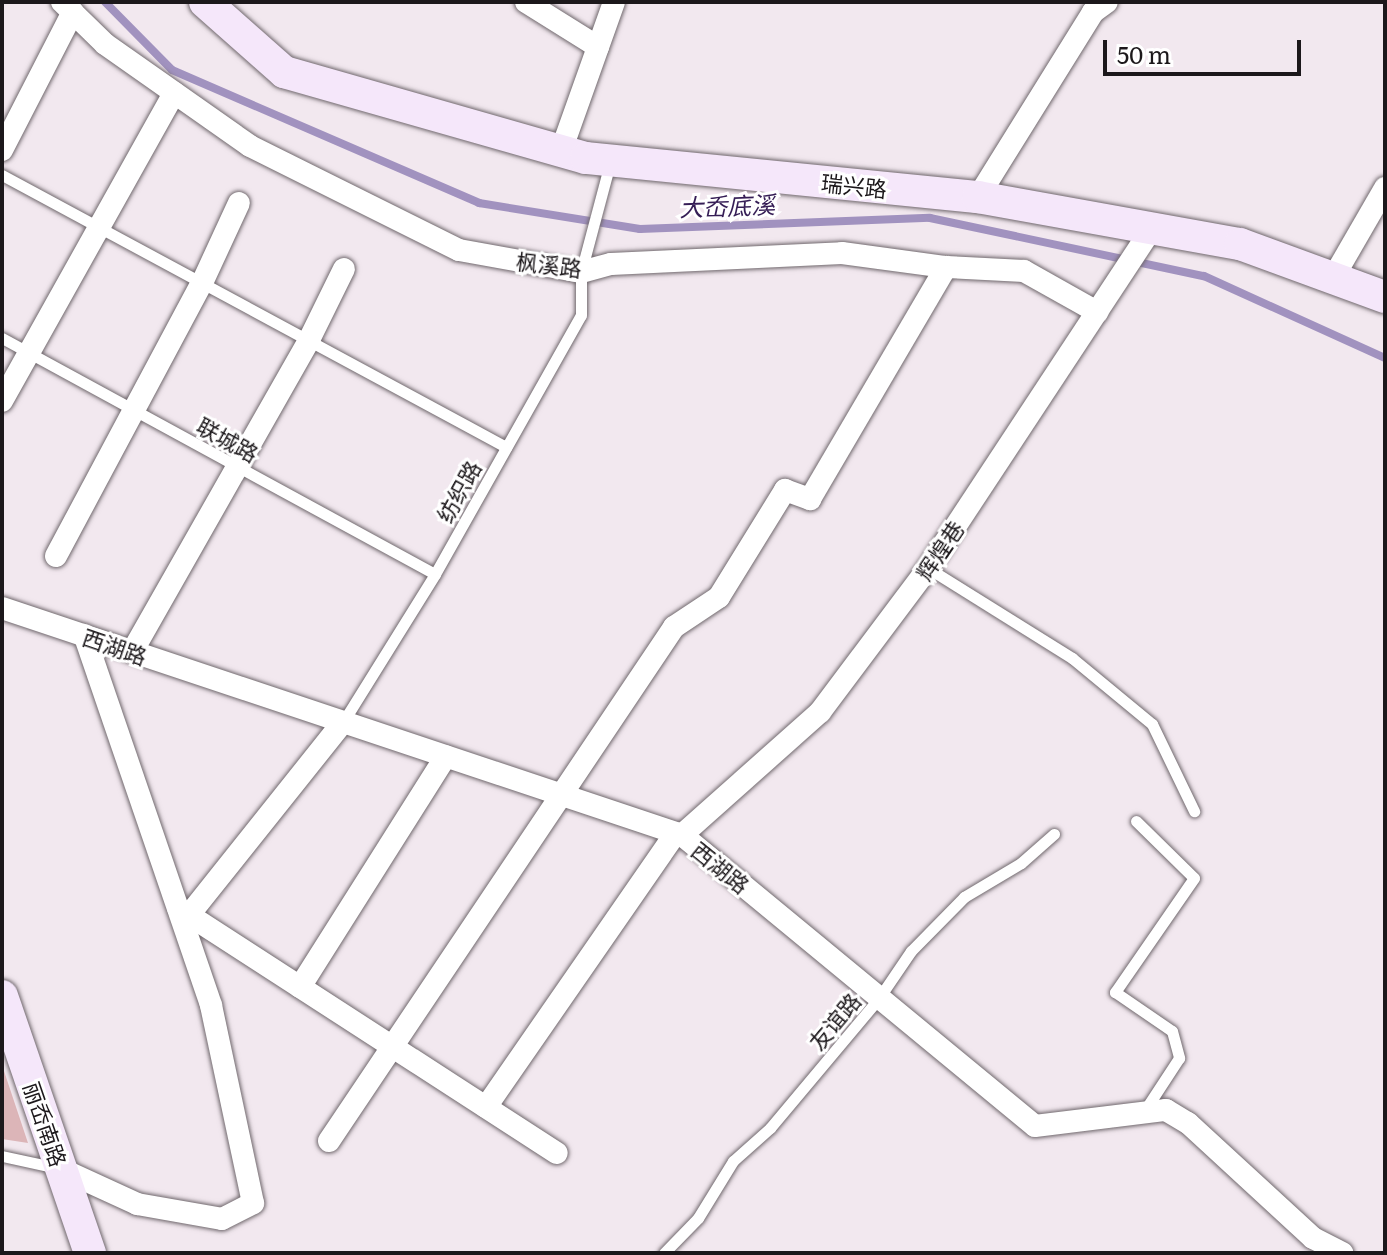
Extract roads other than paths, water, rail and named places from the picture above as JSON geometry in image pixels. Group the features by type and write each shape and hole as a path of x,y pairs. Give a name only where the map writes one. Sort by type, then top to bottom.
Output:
{"street":[{"name":"瑞兴路","path":"205,2 284,72 561,151 610,163 978,197 1240,244 1385,297"},
{"path":"526,2 598,47"},
{"path":"561,151 614,2"},
{"path":"978,197 1093,12 1107,2"},
{"path":"2,150 68,7"},
{"name":"枫溪路","path":"68,7 105,44 250,146 459,250 581,271 611,264 842,253 946,267 1024,271 1097,312"},
{"path":"2,401 174,93"},
{"path":"1333,278 1385,188"},
{"path":"56,556 202,283 239,203"},
{"name":"辉煌巷","path":"486,1107 679,834 820,712 928,568 1152,228"},
{"path":"329,1141 564,796 674,627 719,597 785,490 810,499 946,267"},
{"path":"132,652 235,465 309,340 344,269"},
{"name":"西湖路","path":"2,608 679,834 1035,1126 1166,1110 1188,1123 1313,1238 1337,1252"},
{"path":"61,1169 137,1204 208,1217 222,1219 253,1203 211,1005 183,912 84,635"},
{"path":"183,912 343,722"},
{"path":"300,987 446,756"},
{"path":"183,912 557,1153"},
{"name":"丽岙南路","path":"2,996 90,1253"}],"lane":[{"name":"纺织路","path":"343,722 435,574 581,315 581,271 610,163"},
{"path":"2,175 506,447"},
{"name":"联城路","path":"2,338 435,574"},
{"path":"928,568 1072,658 1152,724 1194,811"},
{"path":"1136,821 1194,878 1115,992 1172,1031 1179,1058 1143,1113"},
{"name":"友谊路","path":"664,1253 698,1218 733,1161 770,1128 879,998 911,951 964,897 1021,863 1054,834"},
{"path":"2,1156 61,1169"}],"waterway":[{"name":"大岙底溪","path":"105,2 172,70 479,203 640,229 930,218 1204,276 1385,358"}]}
